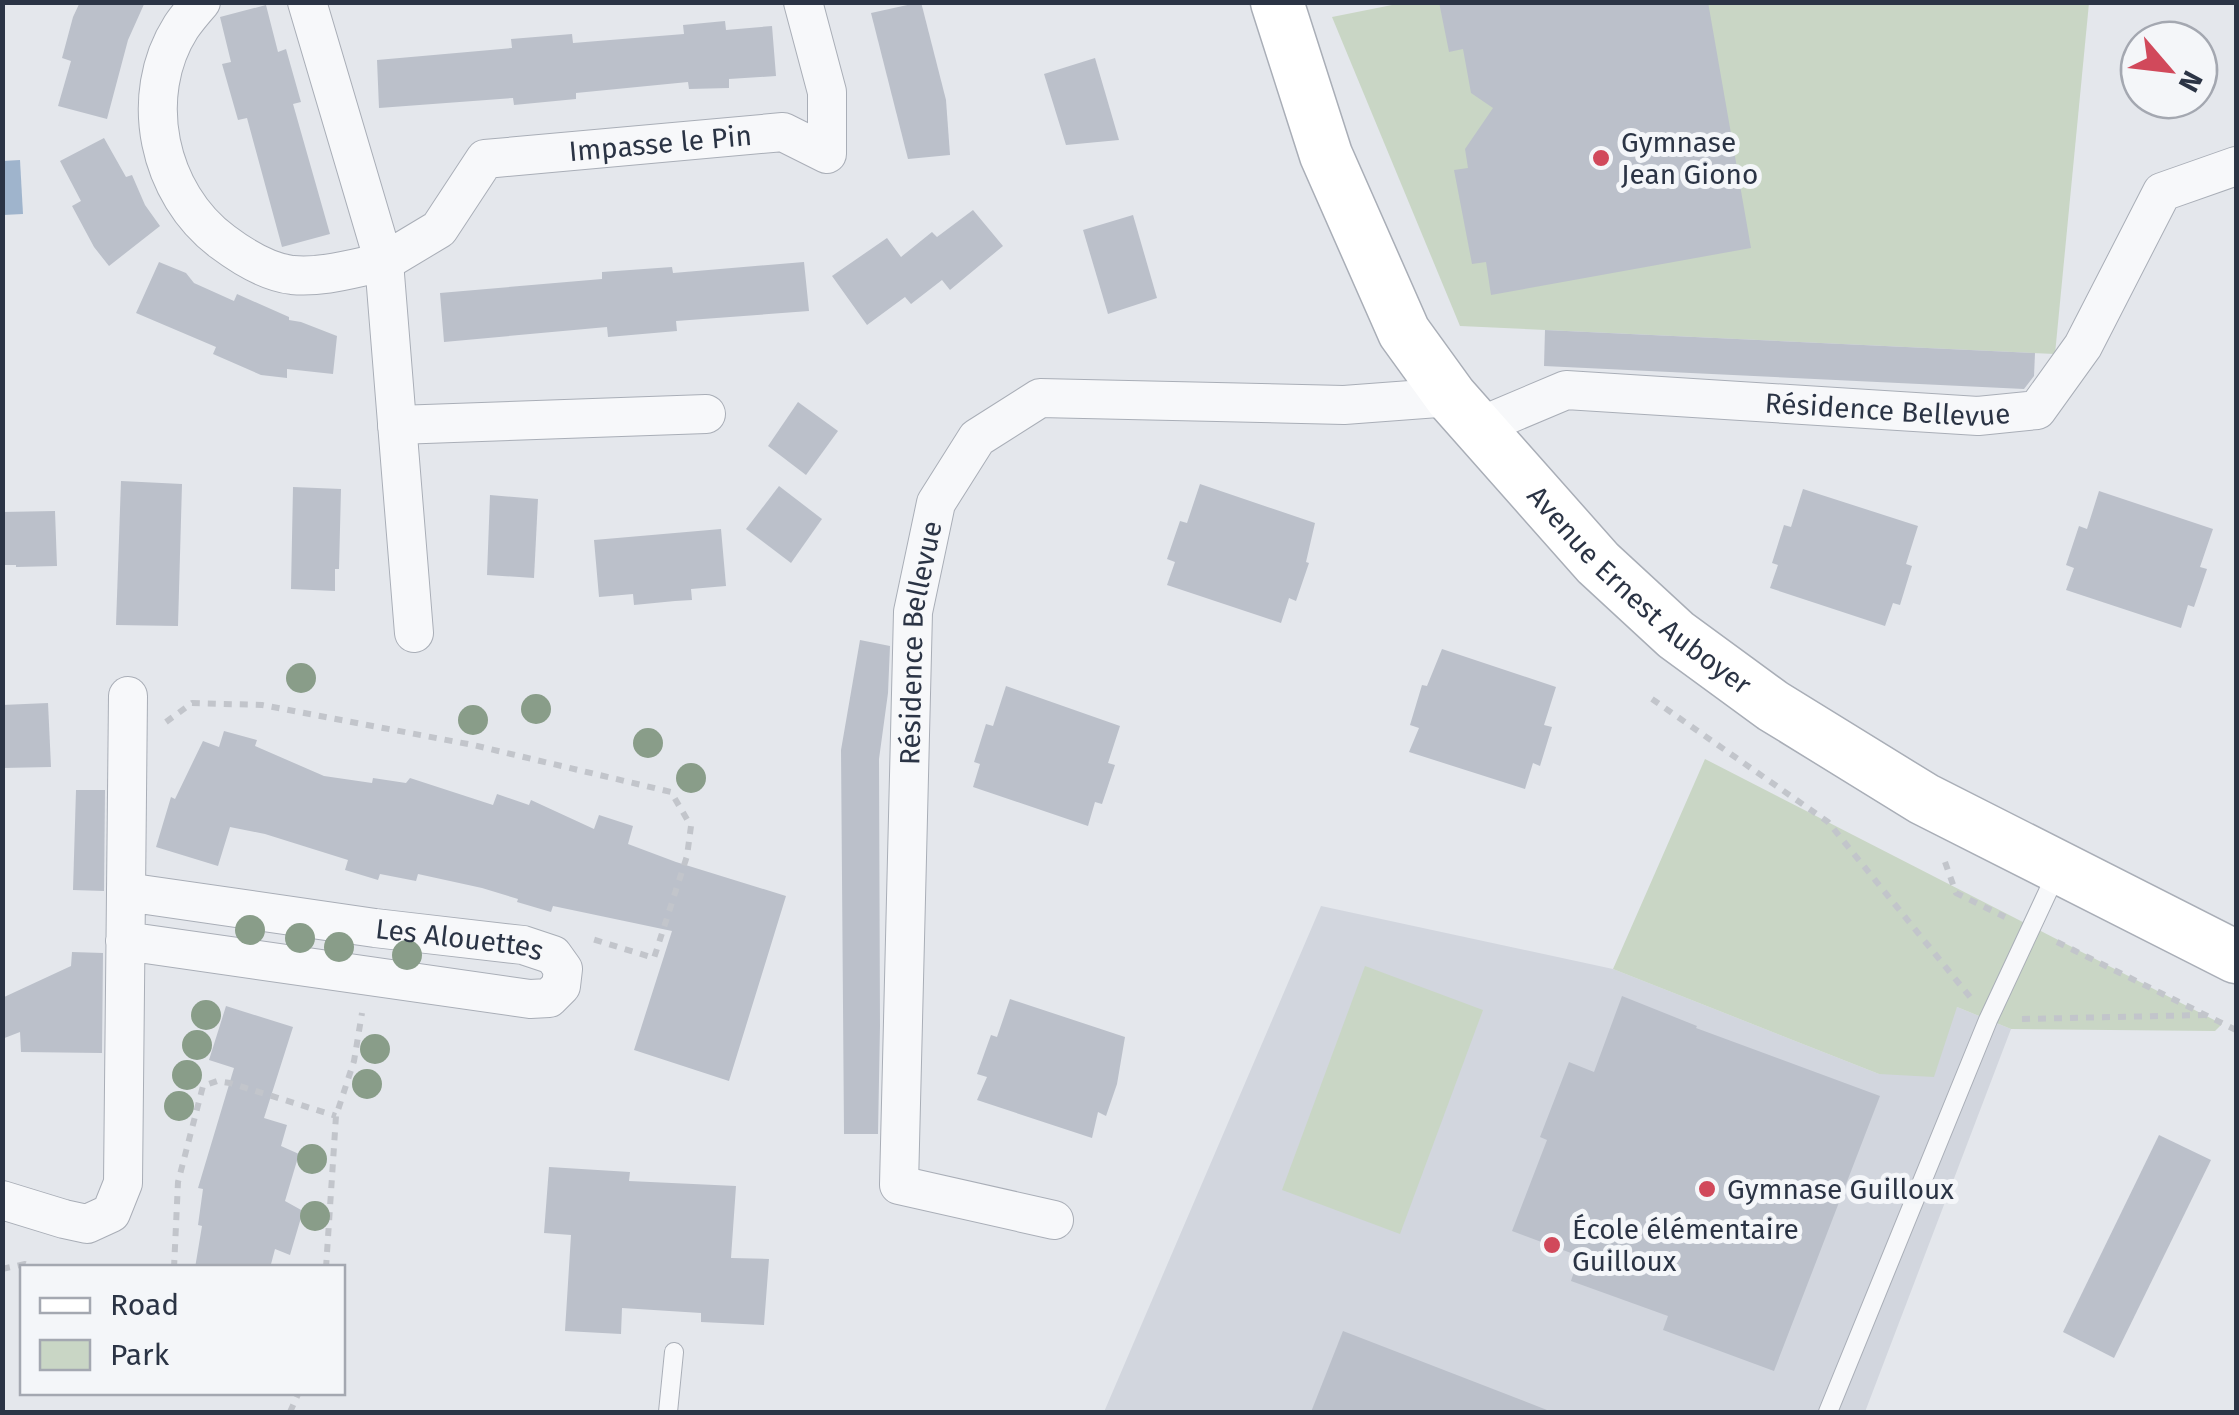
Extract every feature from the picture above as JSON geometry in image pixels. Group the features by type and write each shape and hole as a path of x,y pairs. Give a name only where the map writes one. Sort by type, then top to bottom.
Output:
{"street":[{"name":"Impasse le Pin","path":"201,2 180,28 166,62 157,126 164,157 178,189 216,237 263,266 289,275 318,276 384,262 439,229 485,159 783,132 826,154 826,92 803,2"},
{"path":"307,2 384,262 414,634"},
{"name":"Avenue Ernest Auboyer","path":"1277,2 1326,155 1404,332 1464,412 1598,563 1676,635 1774,706 1924,800 2236,957"},
{"name":"Résidence Bellevue","path":"1054,1220 899,1185 914,612 936,504 977,438 1040,398 1344,405 1464,412 1566,390 1978,416 2037,410 2082,346 2162,192 2236,166"},
{"path":"397,425 706,414"},
{"path":"2,1200 87,1224 111,1213 123,1183 128,696"},
{"name":"Les Alouettes","path":"125,941 530,1000 549,998 562,986 563,969 553,955 523,945 126,892"}],"lane":[{"path":"1828,1412 1988,1020 2059,868"},
{"path":"668,1412 674,1352"}],"path":[{"path":"1652,699 1828,822 1988,1020 2205,1014"},
{"path":"128,750 192,702 262,705 473,745 671,792 691,826 687,856 654,958 588,938"},
{"path":"326,1265 336,1116 354,1061 369,974"},
{"path":"174,1265 178,1182 203,1086 216,1081 230,1083 336,1116"}],"shaded area":[{"name":"École élémentaire Guilloux","path":"1321,906 1613,969 1879,1074 1957,1007 2011,1029 1865,1412 1104,1412"}],"green space":[{"path":"1407,2 2089,3 2055,354 1460,326 1332,17"},
{"path":"1705,759 2222,1024 2215,1031 2011,1029 1957,1007 1934,1077 1879,1074 1613,969"},
{"path":"1365,966 1483,1010 1400,1234 1282,1190"}],"water":[{"path":"20,160 23,214 3,215 3,161"}],"building":[{"path":"80,2 145,2 128,40 107,119 58,106 71,61 62,58"},
{"path":"921,2 946,100 950,155 908,159 871,13"},
{"name":"Gymnase Jean Giono","path":"1439,2 1708,2 1751,248 1491,295 1486,262 1472,264 1454,170 1468,168 1465,149 1493,108 1471,93 1463,49 1449,52"},
{"path":"266,5 278,52 286,49 301,102 293,104 330,234 282,247 247,118 238,120 222,64 231,62 220,17"},
{"path":"725,21 726,30 772,26 776,76 729,79 729,88 689,89 688,82 576,93 576,99 514,105 513,98 379,108 377,60 512,48 511,39 572,34 573,43 684,34 683,25"},
{"path":"1095,58 1119,140 1066,145 1044,74"},
{"path":"104,138 126,177 132,175 145,205 160,226 109,266 72,206 81,201 60,161"},
{"path":"973,210 1003,246 950,290 942,280 911,304 905,297 867,325 832,276 887,238 901,257 932,232 937,237"},
{"path":"1133,215 1157,298 1108,314 1083,230"},
{"path":"159,262 234,301 237,294 289,320 337,336 333,374 287,369 287,378 261,375 213,354 216,347 136,313"},
{"path":"804,262 809,311 676,321 677,331 608,337 607,327 444,342 440,293 602,279 602,272 672,267 673,273"},
{"path":"1545,330 2035,353 2034,376 2024,389 1544,366"},
{"path":"798,402 838,431 806,475 768,446"},
{"path":"121,481 182,484 178,626 116,625"},
{"path":"1200,484 1315,523 1306,562 1309,563 1296,601 1289,598 1281,623 1167,585 1175,562 1167,559 1180,521 1187,523"},
{"path":"779,486 822,519 791,563 746,529"},
{"path":"293,487 341,489 335,591 291,589"},
{"path":"1803,489 1918,526 1906,564 1912,566 1900,605 1893,603 1885,626 1770,588 1778,565 1772,563 1784,525 1791,527"},
{"path":"2099,491 2213,529 2200,567 2207,569 2194,607 2188,605 2181,628 2066,590 2074,568 2066,565 2079,526 2087,529"},
{"path":"490,495 538,499 534,578 487,575"},
{"path":"55,511 57,566 2,565 2,512"},
{"path":"721,529 726,586 691,589 692,600 634,605 633,594 599,597 594,540"},
{"path":"860,640 890,646 879,759 878,1134 844,1134 841,750"},
{"path":"1442,649 1556,687 1544,725 1552,727 1540,766 1533,763 1525,789 1409,752 1419,728 1410,725 1422,685 1427,686"},
{"path":"1006,686 1120,726 1108,763 1115,765 1102,804 1095,802 1088,826 973,787 980,764 974,762 986,724 993,726"},
{"path":"48,703 51,767 2,768 2,705"},
{"path":"224,731 257,740 255,746 324,776 372,783 373,778 406,783 410,778 493,805 497,794 529,805 531,800 594,829 599,815 633,826 628,844 786,896 729,1081 634,1050 672,931 553,906 551,912 482,888 418,874 416,881 380,874 378,880 345,870 348,860 230,827 218,866 156,847 171,797 175,799 203,741 219,747"},
{"path":"76,790 105,790 104,891 73,890"},
{"path":"72,952 103,953 102,1053 21,1052 20,1032 2,1039 2,998 71,966"},
{"path":"1622,996 1696,1028 1880,1096 1774,1371 1663,1330 1668,1316 1571,1281 1579,1256 1512,1231 1547,1140 1540,1137 1569,1062 1594,1072"},
{"path":"1010,999 1125,1037 1117,1084 1106,1116 1098,1112 1092,1138 977,1100 987,1077 977,1074 991,1035 997,1037"},
{"path":"226,1006 293,1027 264,1118 287,1125 281,1146 299,1154 285,1201 303,1211 290,1255 275,1249 271,1265 196,1265 202,1226 198,1225 203,1189 198,1188 234,1068 209,1060"},
{"path":"2159,1135 2211,1160 2114,1358 2063,1332"},
{"path":"549,1167 630,1172 629,1181 736,1186 731,1258 769,1259 764,1325 701,1322 701,1313 622,1308 621,1334 565,1331 571,1235 544,1233"},
{"path":"1343,1331 1547,1410 1547,1412 1311,1412"}],"place":[{"name":"Gymnase Jean Giono","path":"1601,158"},
{"name":"Gymnase Guilloux","path":"1707,1189"},
{"name":"École élémentaire Guilloux","path":"1552,1245"}]}
